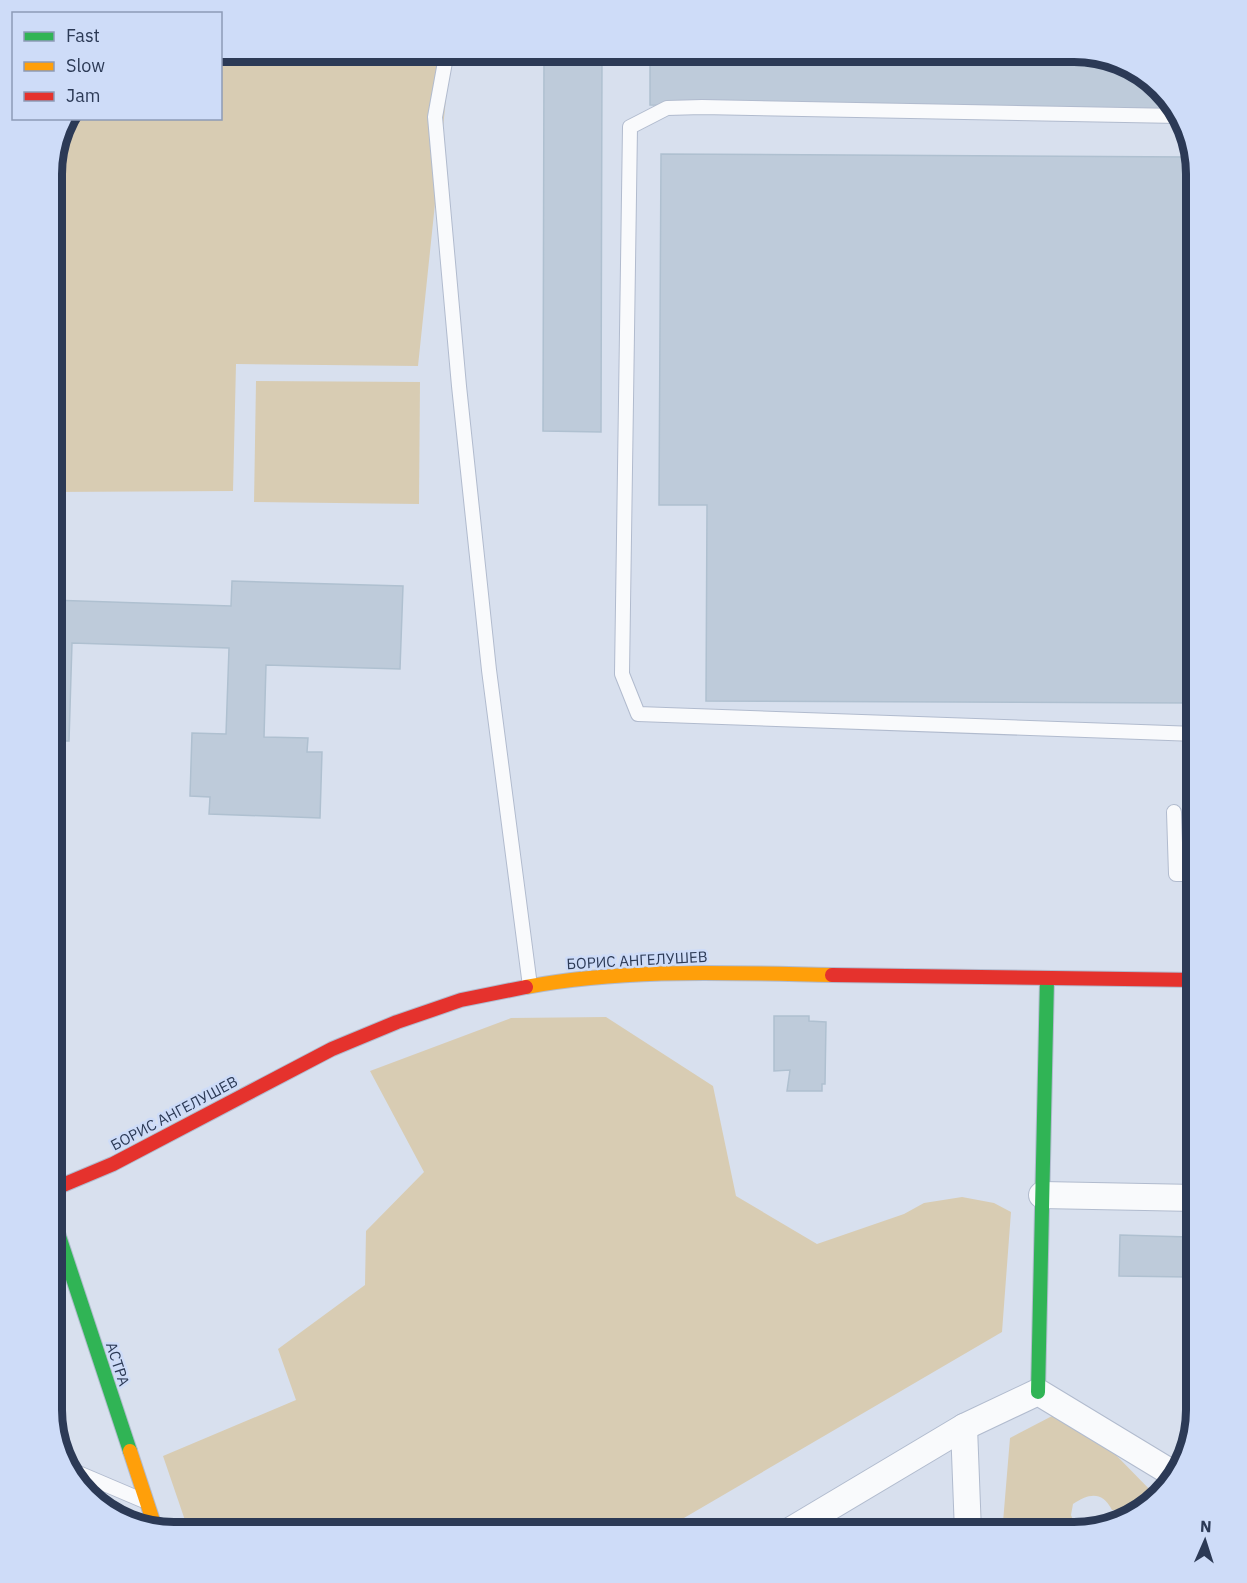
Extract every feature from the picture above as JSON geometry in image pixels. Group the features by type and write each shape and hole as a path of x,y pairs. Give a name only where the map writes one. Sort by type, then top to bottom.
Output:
{"street":[{"name":"БОРИС АНГЕЛУШЕВ","path":"62,1185 113,1164 332,1049 397,1022 461,1000 530,986 588,977 666,972 1186,980"},
{"path":"1038,1392 1047,979"},
{"path":"1042,1195 1186,1198"},
{"name":"АСТРА","path":"62,1245 153,1520"},
{"path":"805,1522 964,1427 1038,1392"},
{"path":"1038,1392 1167,1470"},
{"path":"964,1427 968,1522"}],"lane":[{"path":"445,62 435,117 458,375 489,670 530,986"},
{"path":"1170,116 702,107 667,108 630,127 622,674 638,714 1186,734"},
{"path":"1174,812 1176,874 1186,874"},
{"path":"81,1473 147,1502"}],"shaded area":[{"path":"222,62 450,62 418,366 236,364 233,491 62,492 62,159 73,124 75,120 222,120"},
{"path":"256,381 420,382 419,504 254,502"},
{"path":"606,1017 713,1086 736,1196 817,1244 904,1214 924,1203 962,1197 994,1203 1011,1212 1002,1332 677,1522 186,1522 163,1456 296,1400 278,1349 365,1285 366,1231 424,1172 370,1071 511,1018"},
{"path":"1054,1415 1113,1452 1151,1491 1124,1510 1112,1510 1104,1499 1099,1497 1084,1498 1073,1504 1071,1515 1074,1522 1003,1522 1010,1438"}],"building":[{"path":"544,62 602,62 601,432 543,431"},
{"path":"650,62 1080,62 1109,67 1129,77 1153,94 1166,110 650,105"},
{"path":"661,154 1184,157 1186,703 706,701 707,505 659,505"},
{"path":"232,581 403,586 400,669 266,665 264,737 308,738 307,752 322,752 320,818 209,814 210,797 190,796 192,733 226,734 229,648 72,643 69,741 62,741 62,600 231,606"},
{"path":"774,1016 809,1016 809,1021 826,1022 825,1084 822,1084 822,1091 787,1091 790,1070 774,1071"},
{"path":"1120,1235 1186,1237 1186,1277 1119,1276"}],"traffic: fast":[{"path":"1038,1392 1047,979"},
{"path":"62,1245 130,1451"}],"traffic: slow":[{"path":"526,987 640,974 832,975"},
{"path":"130,1451 153,1520"}],"traffic: jam":[{"path":"832,975 1186,980"},
{"path":"62,1185 113,1164 332,1049 397,1022 461,1000 526,987"}]}
